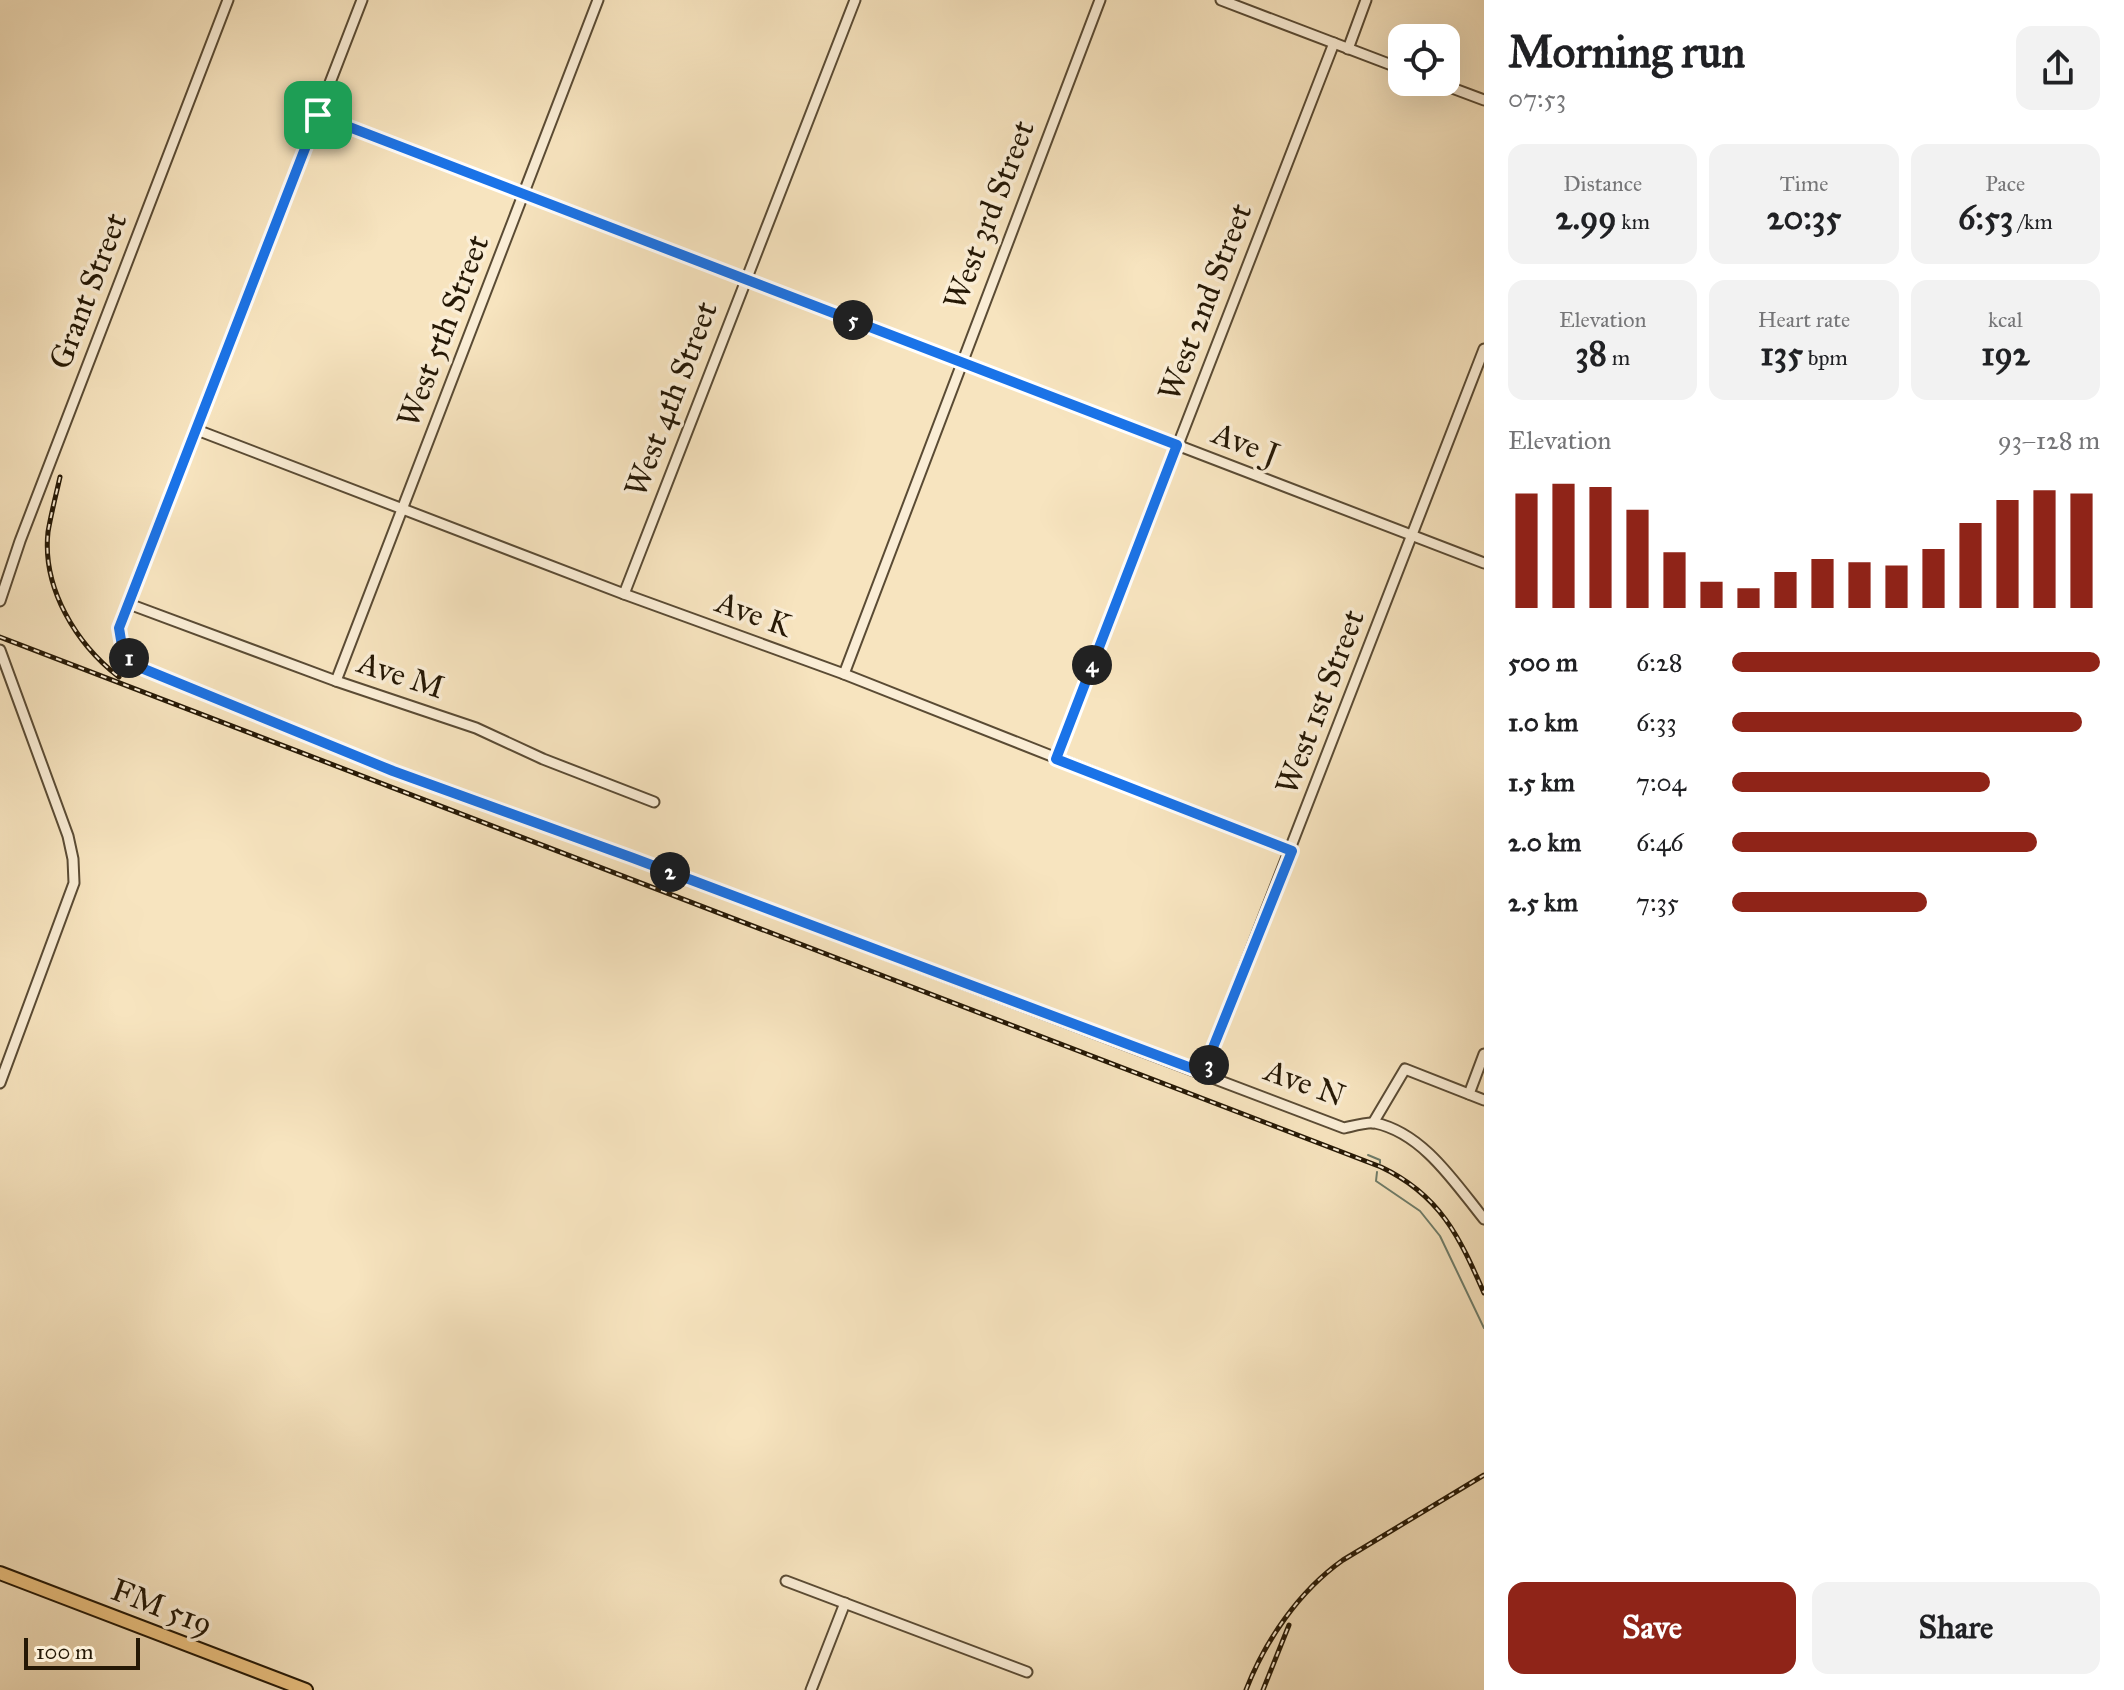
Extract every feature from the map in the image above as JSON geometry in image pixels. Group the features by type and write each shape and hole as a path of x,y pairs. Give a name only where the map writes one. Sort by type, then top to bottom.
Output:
{"main road":[{"name":"FM 519","path":"0,1573 306,1690"}],"street":[{"name":"Grant Street","path":"0,601 20,541 228,0"},
{"path":"129,604 362,0"},
{"name":"West 5th Street","path":"336,681 598,0"},
{"name":"West 4th Street","path":"624,594 855,0"},
{"name":"West 3rd Street","path":"844,674 1100,0"},
{"path":"1224,0 1388,64"},
{"path":"1348,49 1366,0"},
{"name":"West 2nd Street","path":"1056,759 1334,43"},
{"path":"1460,91 1484,100"},
{"name":"Ave J","path":"318,115 1484,563"},
{"name":"West 1st Street","path":"1207,1074 1210,1055 1292,851 1484,349"},
{"name":"Ave K","path":"197,430 624,594 844,674 1292,851"},
{"name":"Ave N","path":"129,604 119,628 123,652 139,667 393,771 633,858 1344,1128 1373,1123 1412,1139 1484,1219"},
{"name":"Ave M","path":"129,604 336,681 476,728 543,759 654,802"},
{"path":"0,650 68,836 74,883 0,1083"},
{"path":"1469,1094 1484,1054"},
{"path":"1373,1123 1405,1069 1484,1100"},
{"path":"786,1581 1027,1672"},
{"path":"811,1690 845,1603"}],"waterway":[{"path":"1368,1155 1380,1160 1380,1163"},
{"path":"1377,1172 1376,1181 1420,1211 1440,1236 1484,1328"}],"railway":[{"path":"60,477 48,532 48,553 56,594 76,631 103,664 119,677"},
{"path":"0,637 1381,1167 1418,1190 1433,1204 1456,1235 1484,1293"},
{"path":"1246,1690 1263,1653 1285,1618 1327,1572 1484,1475"},
{"path":"1263,1690 1289,1625"}],"route":[{"path":"318,115 1177,445 1056,759 1292,851 1210,1055 1207,1074 393,771 139,667 123,652 119,628 318,115"}]}
